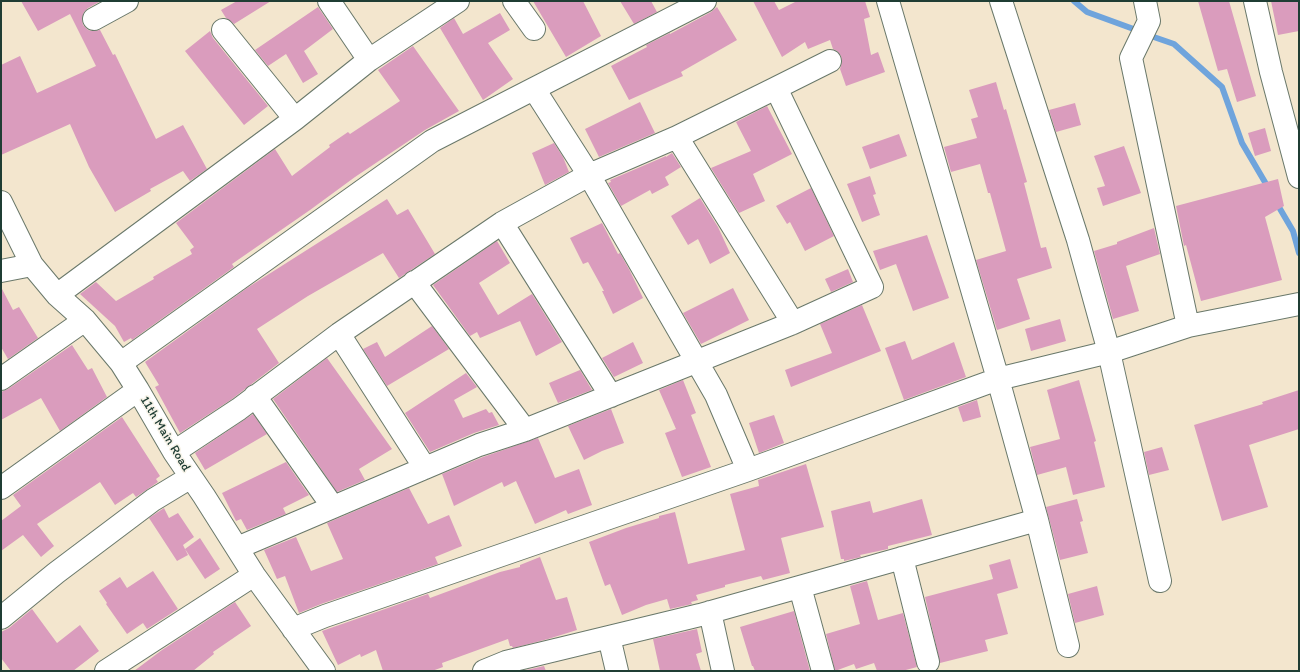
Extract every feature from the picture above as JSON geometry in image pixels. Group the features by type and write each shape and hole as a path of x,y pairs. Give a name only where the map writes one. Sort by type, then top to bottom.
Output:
{"street":[{"path":"94,19 127,1"},
{"path":"329,1 369,60"},
{"path":"514,1 534,29"},
{"path":"121,363 432,141 706,1"},
{"path":"888,1 998,379 1037,520 1068,646"},
{"path":"1001,1 1078,240 1109,352 1160,581"},
{"path":"1145,1 1149,21 1131,58 1188,326"},
{"path":"1255,1 1271,72 1299,177"},
{"path":"57,295 295,119 369,60 446,4"},
{"path":"222,30 295,119"},
{"path":"174,452 255,396 339,334 502,223 589,175 678,137 830,61"},
{"path":"237,548 479,445 525,430 698,362 793,323 872,287 776,88"},
{"path":"534,89 589,175 716,394 748,470"},
{"path":"678,137 793,323"},
{"name":"11th Main Road","path":"1,202 32,265 57,295 85,320 121,363 174,452 254,575 293,629 317,668"},
{"path":"502,223 611,396"},
{"path":"1,271 32,265"},
{"path":"414,282 525,430"},
{"path":"293,629 325,616 748,470 998,379 1109,352 1188,326 1299,304"},
{"path":"1,380 85,320"},
{"path":"339,334 425,468"},
{"path":"1,488 138,390"},
{"path":"255,396 333,507"},
{"path":"1,618 56,573 153,500 191,476"},
{"path":"484,671 507,667 610,637 710,612 1037,520"},
{"path":"902,558 928,662"},
{"path":"106,671 254,575"},
{"path":"800,587 823,671"},
{"path":"710,612 723,671"},
{"path":"610,637 617,671"}],"building":[{"path":"21,1 101,1 84,12 82,18 83,25 88,30 100,30 113,55 115,54 156,139 183,125 207,169 190,181 183,171 150,189 151,191 115,212 89,167 70,124 1,155 1,65 20,56 37,93 96,66 70,14 38,31"},
{"path":"237,1 271,1 234,24 226,18 221,10"},
{"path":"533,1 583,1 601,36 566,57"},
{"path":"620,1 651,1 657,12 634,24"},
{"path":"753,1 774,1 779,10 797,1 865,1 870,17 864,19 871,55 878,52 885,72 846,86 840,69 842,62 841,56 833,49 830,40 808,49 805,42 782,57"},
{"path":"1198,1 1229,1 1256,96 1237,102 1227,69 1218,71"},
{"path":"1271,1 1299,1 1299,31 1278,35"},
{"path":"318,7 333,29 304,51 318,74 303,83 286,54 268,66 255,50"},
{"path":"717,7 737,40 681,72 683,76 629,100 611,66 647,47 646,45 711,12"},
{"path":"500,13 510,30 488,43 513,79 483,100 440,28 454,18 463,34"},
{"path":"210,31 213,38 268,106 244,125 185,51"},
{"path":"413,46 459,111 425,130 355,177 232,264 234,267 132,340 131,338 124,342 115,326 80,294 96,282 116,301 154,279 153,277 192,254 190,250 194,247 176,223 275,149 292,176 330,147 329,145 348,132 350,134 400,101 378,70"},
{"path":"996,82 1004,110 1006,109 1027,182 1024,183 1041,248 1046,247 1052,268 1017,279 1030,319 997,330 976,260 1006,251 990,193 988,193 980,164 951,172 944,147 977,138 971,119 978,117 969,90"},
{"path":"640,102 655,133 599,157 585,129"},
{"path":"1075,103 1081,125 1056,132 1049,110"},
{"path":"767,106 792,154 753,174 765,201 739,213 711,168 751,151 736,122"},
{"path":"1265,128 1271,151 1255,156 1248,133"},
{"path":"899,134 907,156 870,169 862,147"},
{"path":"554,143 563,157 569,172 545,185 532,153"},
{"path":"1124,146 1141,193 1103,206 1097,188 1105,186 1094,156"},
{"path":"672,153 681,167 665,177 669,185 652,194 650,190 621,206 608,183 611,182 610,180 666,157"},
{"path":"870,176 876,194 873,195 880,215 862,222 847,184"},
{"path":"1278,179 1284,206 1265,217 1282,280 1201,301 1186,245 1184,246 1176,206"},
{"path":"811,188 834,236 805,251 790,222 787,224 776,206"},
{"path":"700,198 718,227 730,253 710,264 698,239 688,245 671,216"},
{"path":"387,199 397,215 408,209 435,254 399,278 383,253 308,296 257,329 279,363 232,399 180,433 155,387 159,385 145,362 247,288"},
{"path":"602,223 618,254 620,253 630,271 643,298 613,314 602,291 604,291 588,262 583,264 570,238"},
{"path":"1154,228 1160,254 1126,266 1139,311 1113,319 1094,251 1117,244 1117,242"},
{"path":"927,235 949,298 913,311 896,264 880,270 873,251"},
{"path":"497,241 510,263 479,283 498,315 532,294 562,342 536,356 520,321 480,338 477,332 470,336 433,285"},
{"path":"848,269 853,282 831,292 825,279"},
{"path":"1,287 13,310 19,307 38,338 8,359 1,347"},
{"path":"733,288 749,320 701,344 683,313"},
{"path":"862,305 881,351 791,387 785,370 832,353 820,324"},
{"path":"1060,319 1066,341 1031,351 1025,329"},
{"path":"432,326 449,349 387,386 363,349 377,342 385,357"},
{"path":"905,341 912,360 954,342 966,377 904,400 885,348"},
{"path":"633,342 643,363 614,377 602,358"},
{"path":"72,345 88,370 92,368 107,397 60,431 41,398 1,420 1,392 8,389"},
{"path":"327,358 392,449 359,469 365,480 337,492 273,399"},
{"path":"580,370 592,390 558,403 549,383"},
{"path":"466,373 477,387 454,400 463,418 486,409 489,413 492,412 499,425 474,433 430,452 405,413"},
{"path":"683,380 696,413 691,415 711,467 682,477 665,433 676,429 659,390"},
{"path":"1079,380 1096,441 1094,442 1105,487 1073,495 1066,467 1037,475 1030,447 1060,439 1047,390"},
{"path":"1299,390 1299,429 1249,445 1268,507 1222,521 1194,425 1263,404 1262,402"},
{"path":"977,400 981,417 963,422 958,407"},
{"path":"611,409 624,443 602,451 584,460 568,426"},
{"path":"253,414 267,434 205,470 195,453"},
{"path":"774,415 784,443 759,453 749,423"},
{"path":"122,417 160,476 156,479 158,482 136,497 133,493 115,505 100,482 37,524 54,546 41,557 23,535 1,551 1,521 21,506 13,495"},
{"path":"538,438 555,478 579,469 592,505 568,514 566,510 535,524 516,481 504,487 502,482 454,506 442,474 483,457"},
{"path":"1162,447 1169,470 1149,475 1144,452"},
{"path":"286,462 309,495 283,508 286,514 247,530 241,519 236,521 222,493"},
{"path":"806,464 824,527 781,538 790,573 763,580 761,576 725,585 725,587 696,595 698,600 691,602 692,604 670,609 667,599 646,605 622,615 610,584 605,586 589,542 626,528 659,518 659,516 675,512 688,564 745,550 730,494 759,486 758,480"},
{"path":"409,488 428,524 449,515 462,546 435,557 438,564 299,613 285,576 277,579 264,550 296,537 311,571 343,559 327,523"},
{"path":"922,499 932,535 888,546 888,549 860,555 861,557 844,561 844,559 841,559 831,511 870,501 873,513"},
{"path":"1077,499 1083,521 1080,522 1088,553 1060,560 1046,507"},
{"path":"164,508 169,518 178,513 194,537 183,545 188,555 177,561 149,518"},
{"path":"200,538 220,569 205,579 185,549"},
{"path":"540,557 556,600 567,597 577,630 513,648 510,646 508,639 442,663 443,667 432,671 383,671 376,650 361,657 360,654 338,665 322,631 428,594 430,598 500,572 520,567 520,565"},
{"path":"1010,559 1018,588 997,594 1008,634 985,640 988,651 940,663 925,597 993,579 989,565"},
{"path":"153,571 178,609 147,629 143,623 127,634 106,604 107,603 99,591 120,577 127,588"},
{"path":"867,581 878,620 903,613 917,667 902,671 877,671 874,663 856,669 854,664 835,671 826,634 860,624 850,586"},
{"path":"1097,586 1104,615 1075,623 1068,594"},
{"path":"235,602 251,626 213,652 214,654 193,671 134,671 162,650"},
{"path":"32,609 57,643 80,625 99,651 73,671 11,671 1,658 1,632 9,628"},
{"path":"794,611 810,671 755,671 752,666 740,627"},
{"path":"697,629 702,652 696,654 701,671 660,671 653,639"},
{"path":"544,666 546,671 522,671"}],"waterway":[{"path":"1074,1 1087,12 1139,31"},
{"path":"1148,35 1174,44 1222,87 1242,143 1269,189"},
{"path":"1276,202 1293,231 1299,253"}]}
